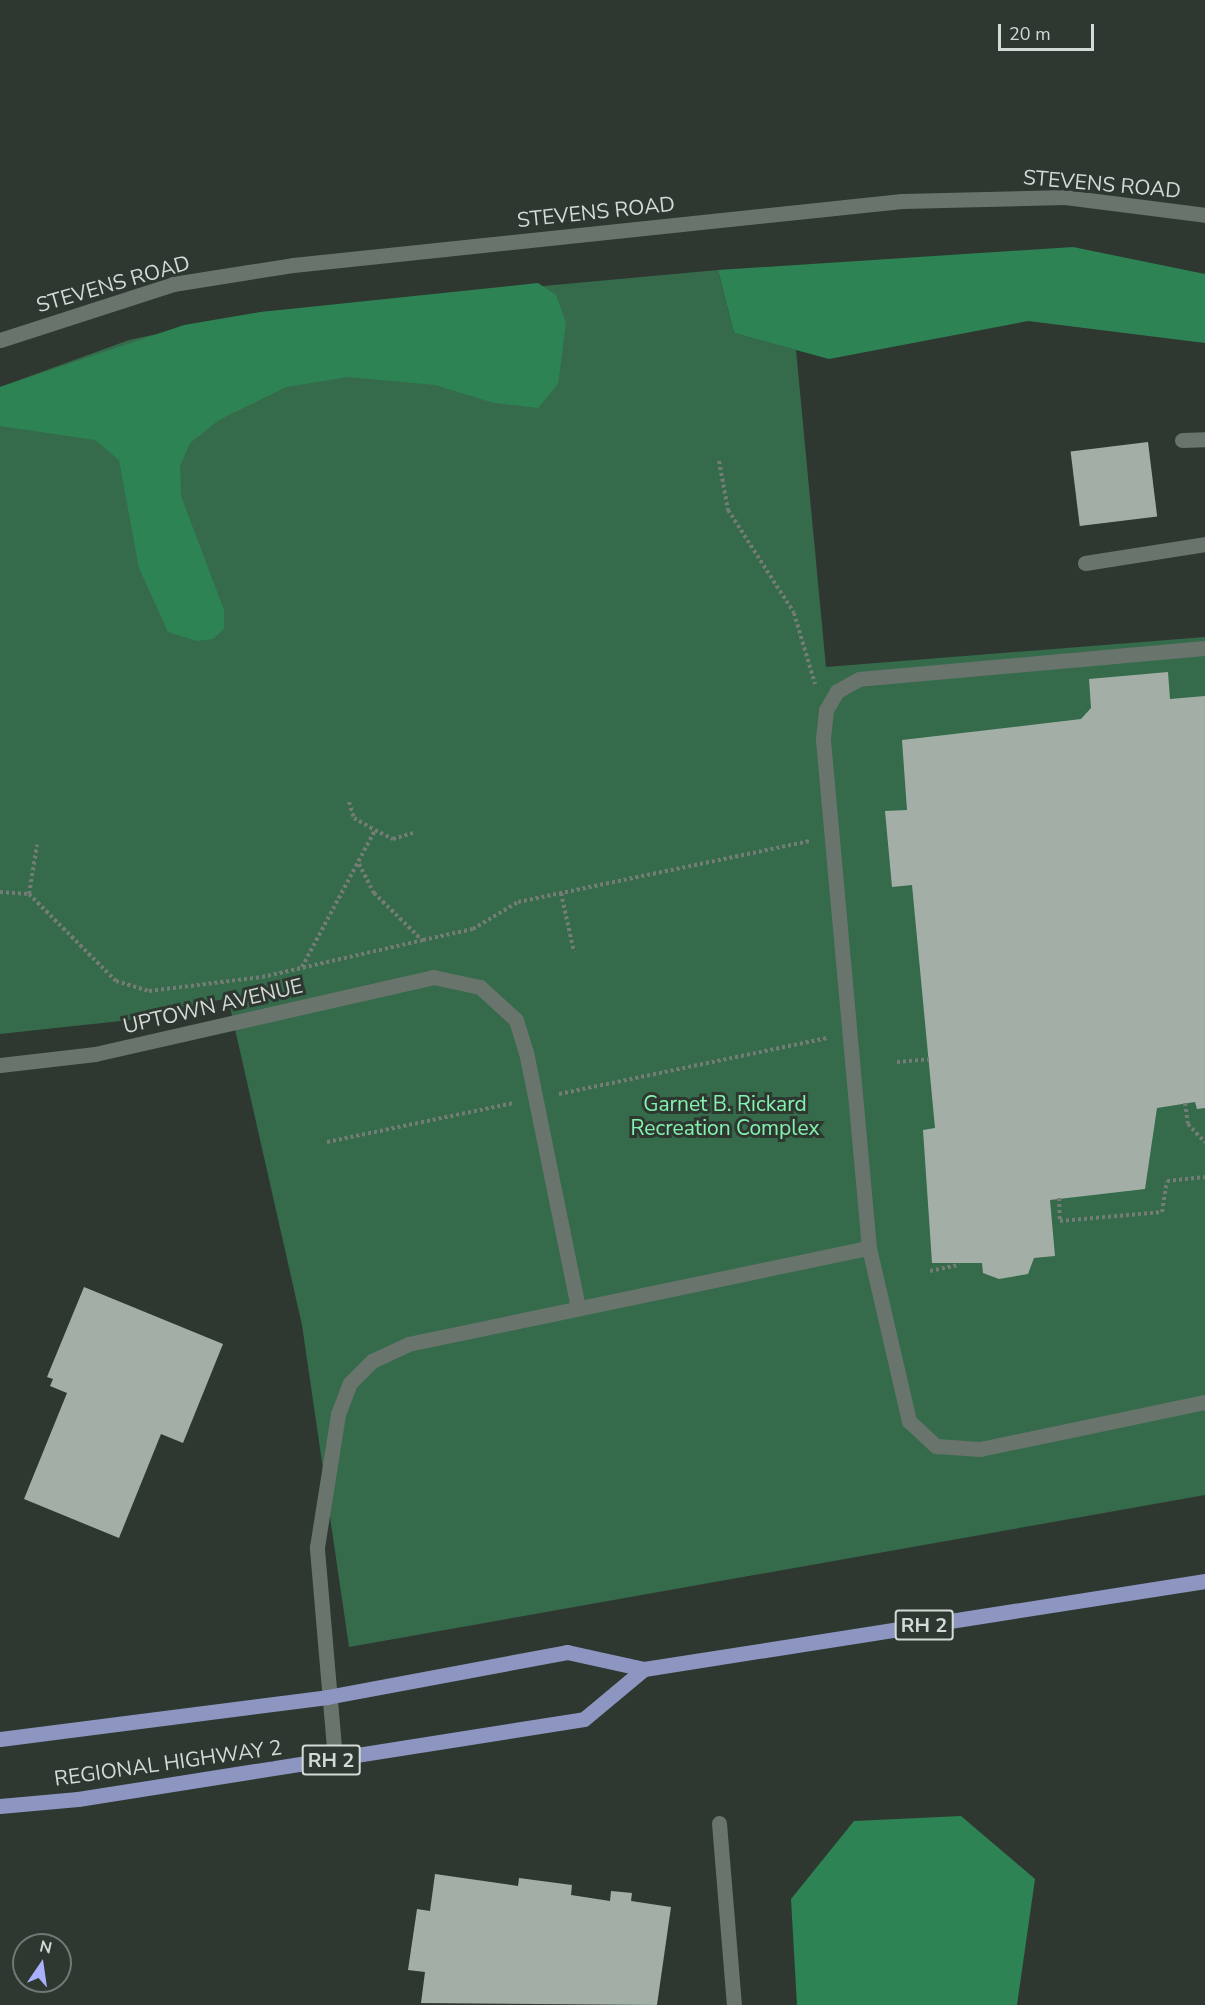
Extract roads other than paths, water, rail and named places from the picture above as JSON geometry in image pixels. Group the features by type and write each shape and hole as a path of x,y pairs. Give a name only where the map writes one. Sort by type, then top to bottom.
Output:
{"main road":[{"name":"REGIONAL HIGHWAY 2","path":"0,1739 327,1697 567,1652 644,1668 1205,1581"},
{"name":"REGIONAL HIGHWAY 2","path":"0,1806 334,1759 584,1719 644,1668"}],"street":[{"name":"STEVENS ROAD","path":"0,340 184,282 293,265 890,202 1065,197 1205,215"},
{"path":"1182,440 1205,439"},
{"path":"1085,563 1205,544"},
{"path":"1205,648 859,680 837,691 825,710 834,897 869,1248 909,1420 936,1446 980,1449 1205,1402"},
{"name":"UPTOWN AVENUE","path":"0,1065 95,1054 433,978 480,987 516,1020 578,1308"},
{"path":"334,1759 316,1547 338,1413 350,1383 372,1361 408,1344 869,1248"},
{"path":"719,1823 734,2005"}],"park label":[{"name":"Garnet B. Rickard Recreation Complex","path":"725,1116"}]}
